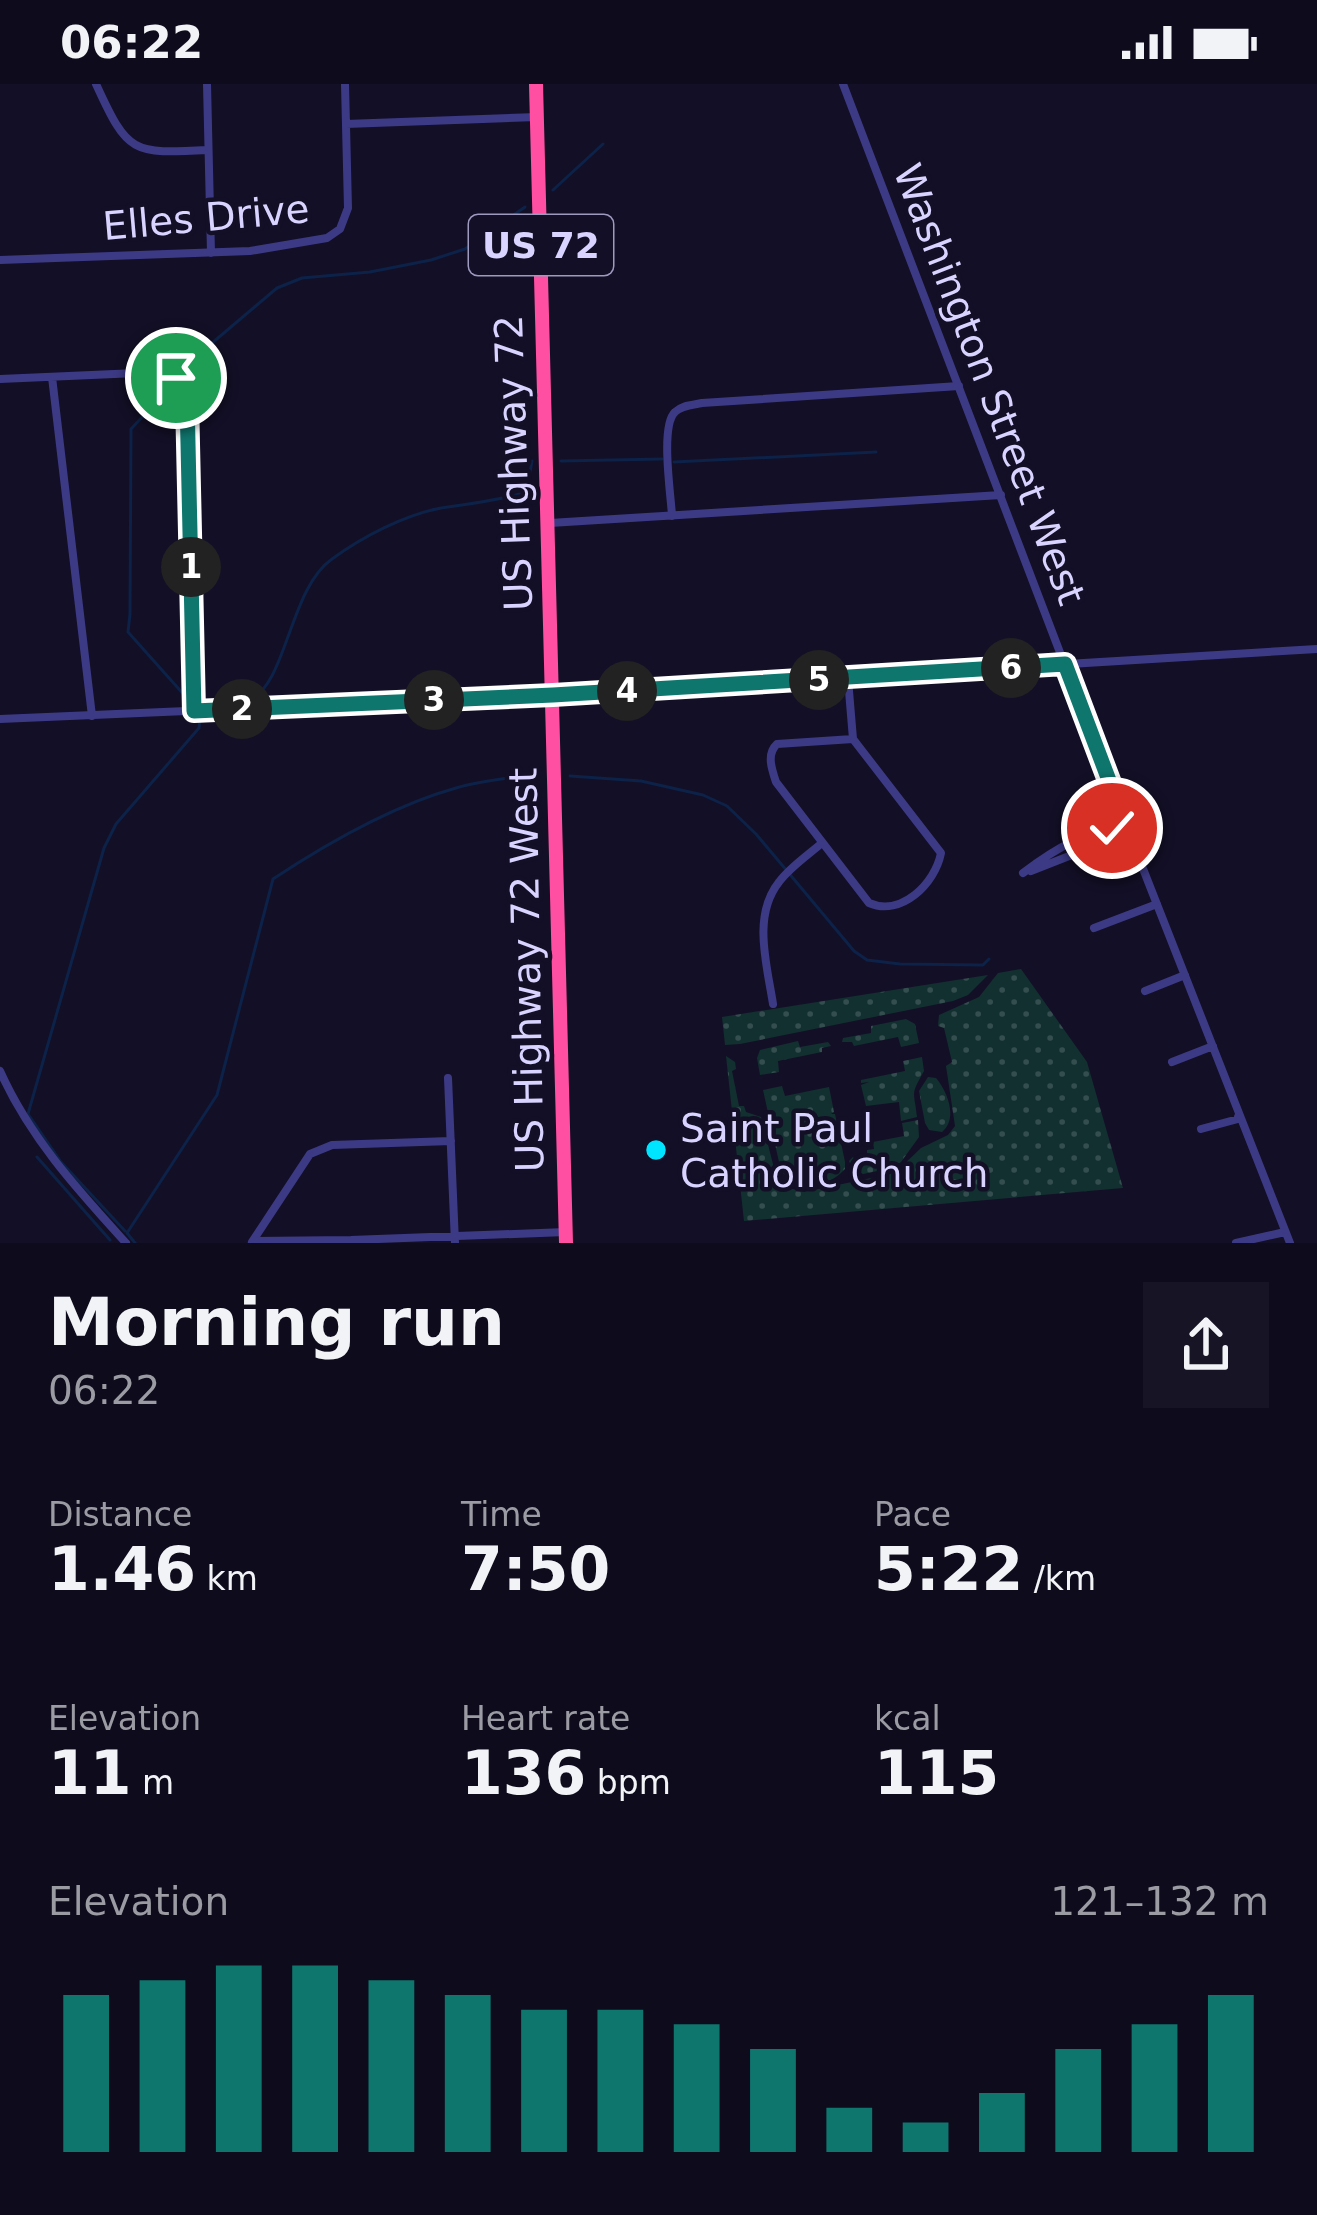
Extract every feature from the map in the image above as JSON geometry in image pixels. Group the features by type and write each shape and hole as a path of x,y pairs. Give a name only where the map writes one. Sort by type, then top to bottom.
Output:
{"highway":[{"name":"US Highway 72","path":"536,84 553,695"},
{"name":"US Highway 72 West","path":"553,695 566,1238"}],"street":[{"path":"96,84 114,124 136,146 167,152 208,150"},
{"path":"207,84 211,253"},
{"name":"Elles Drive","path":"0,260 211,253 327,238 340,229 348,208 345,84"},
{"name":"Washington Street West","path":"843,84 1290,1243"},
{"path":"346,124 537,117"},
{"path":"0,379 160,372 182,384 187,399 194,711"},
{"path":"52,377 92,716"},
{"path":"672,516 668,429 680,408 959,386"},
{"path":"548,524 1001,495"},
{"path":"0,719 553,695 1317,650"},
{"path":"848,679 853,739 941,857 911,899 884,908 869,903 776,782 772,770 776,744 853,739"},
{"path":"1112,828 1127,828 1115,838 1023,873 1076,841 1112,828"},
{"path":"772,1004 764,918 770,894 822,842"},
{"path":"1094,928 1157,904"},
{"path":"1144,991 1186,975"},
{"path":"1172,1062 1213,1046"},
{"path":"0,1071 57,1165 126,1243"},
{"path":"448,1078 455,1239"},
{"path":"1201,1129 1238,1120 1239,1113"},
{"path":"252,1242 316,1149 452,1141"},
{"path":"1236,1243 1286,1232"},
{"path":"252,1242 566,1238"}],"green space":[{"path":"1021,969 1087,1062 1123,1188 744,1221 726,1056 735,1062 732,1071 739,1106 761,1117 776,1176 789,1188 804,1192 895,1173 921,1148 948,1135 955,1126 946,1066 952,1062 944,1028 938,1026 939,1015 979,997 998,973"},
{"path":"988,975 968,995 953,1001 725,1045 722,1017"},
{"path":"906,1019 915,1024 919,1043 901,1047 898,1037 854,1046 842,1042 871,1033 871,1026"},
{"path":"798,1041 800,1047 828,1042 831,1046 778,1061 779,1072 760,1075 760,1050"},
{"path":"922,1057 924,1071 914,1093 917,1117 901,1121 899,1102 866,1106 861,1085 869,1082 861,1080 905,1071 903,1061"},
{"path":"928,1077 936,1078 950,1105 950,1120 942,1132 929,1130 925,1123 919,1091"},
{"path":"782,1086 785,1096 829,1087 831,1114 835,1114 845,1162 845,1169 830,1180 805,1184 781,1171 763,1090"},
{"path":"918,1120 919,1137 901,1162 863,1174 852,1168 849,1161 867,1157 873,1142 904,1136 902,1123"}],"waterway":[{"path":"553,190 603,144"},
{"path":"181,376 205,349 277,288 302,278 370,272 465,249 525,207"},
{"path":"172,385 131,429 128,632 186,697"},
{"path":"674,462 876,452"},
{"path":"561,461 662,459"},
{"path":"203,705 244,702 262,691 306,592 332,559 413,516 523,493 532,461"},
{"path":"125,1231 61,1162 28,1114 104,848 116,824 199,728 200,718"},
{"path":"135,1243 127,1233 217,1095 273,879 338,839 409,804 466,785 539,774"},
{"path":"570,776 641,781 703,795 727,806 867,960 983,965 989,959"},
{"path":"37,1157 110,1240"}],"place":[{"name":"Saint Paul Catholic Church","path":"656,1150"}],"route":[{"path":"176,378 187,399 194,711 1065,664 1127,828 1112,828"}]}
